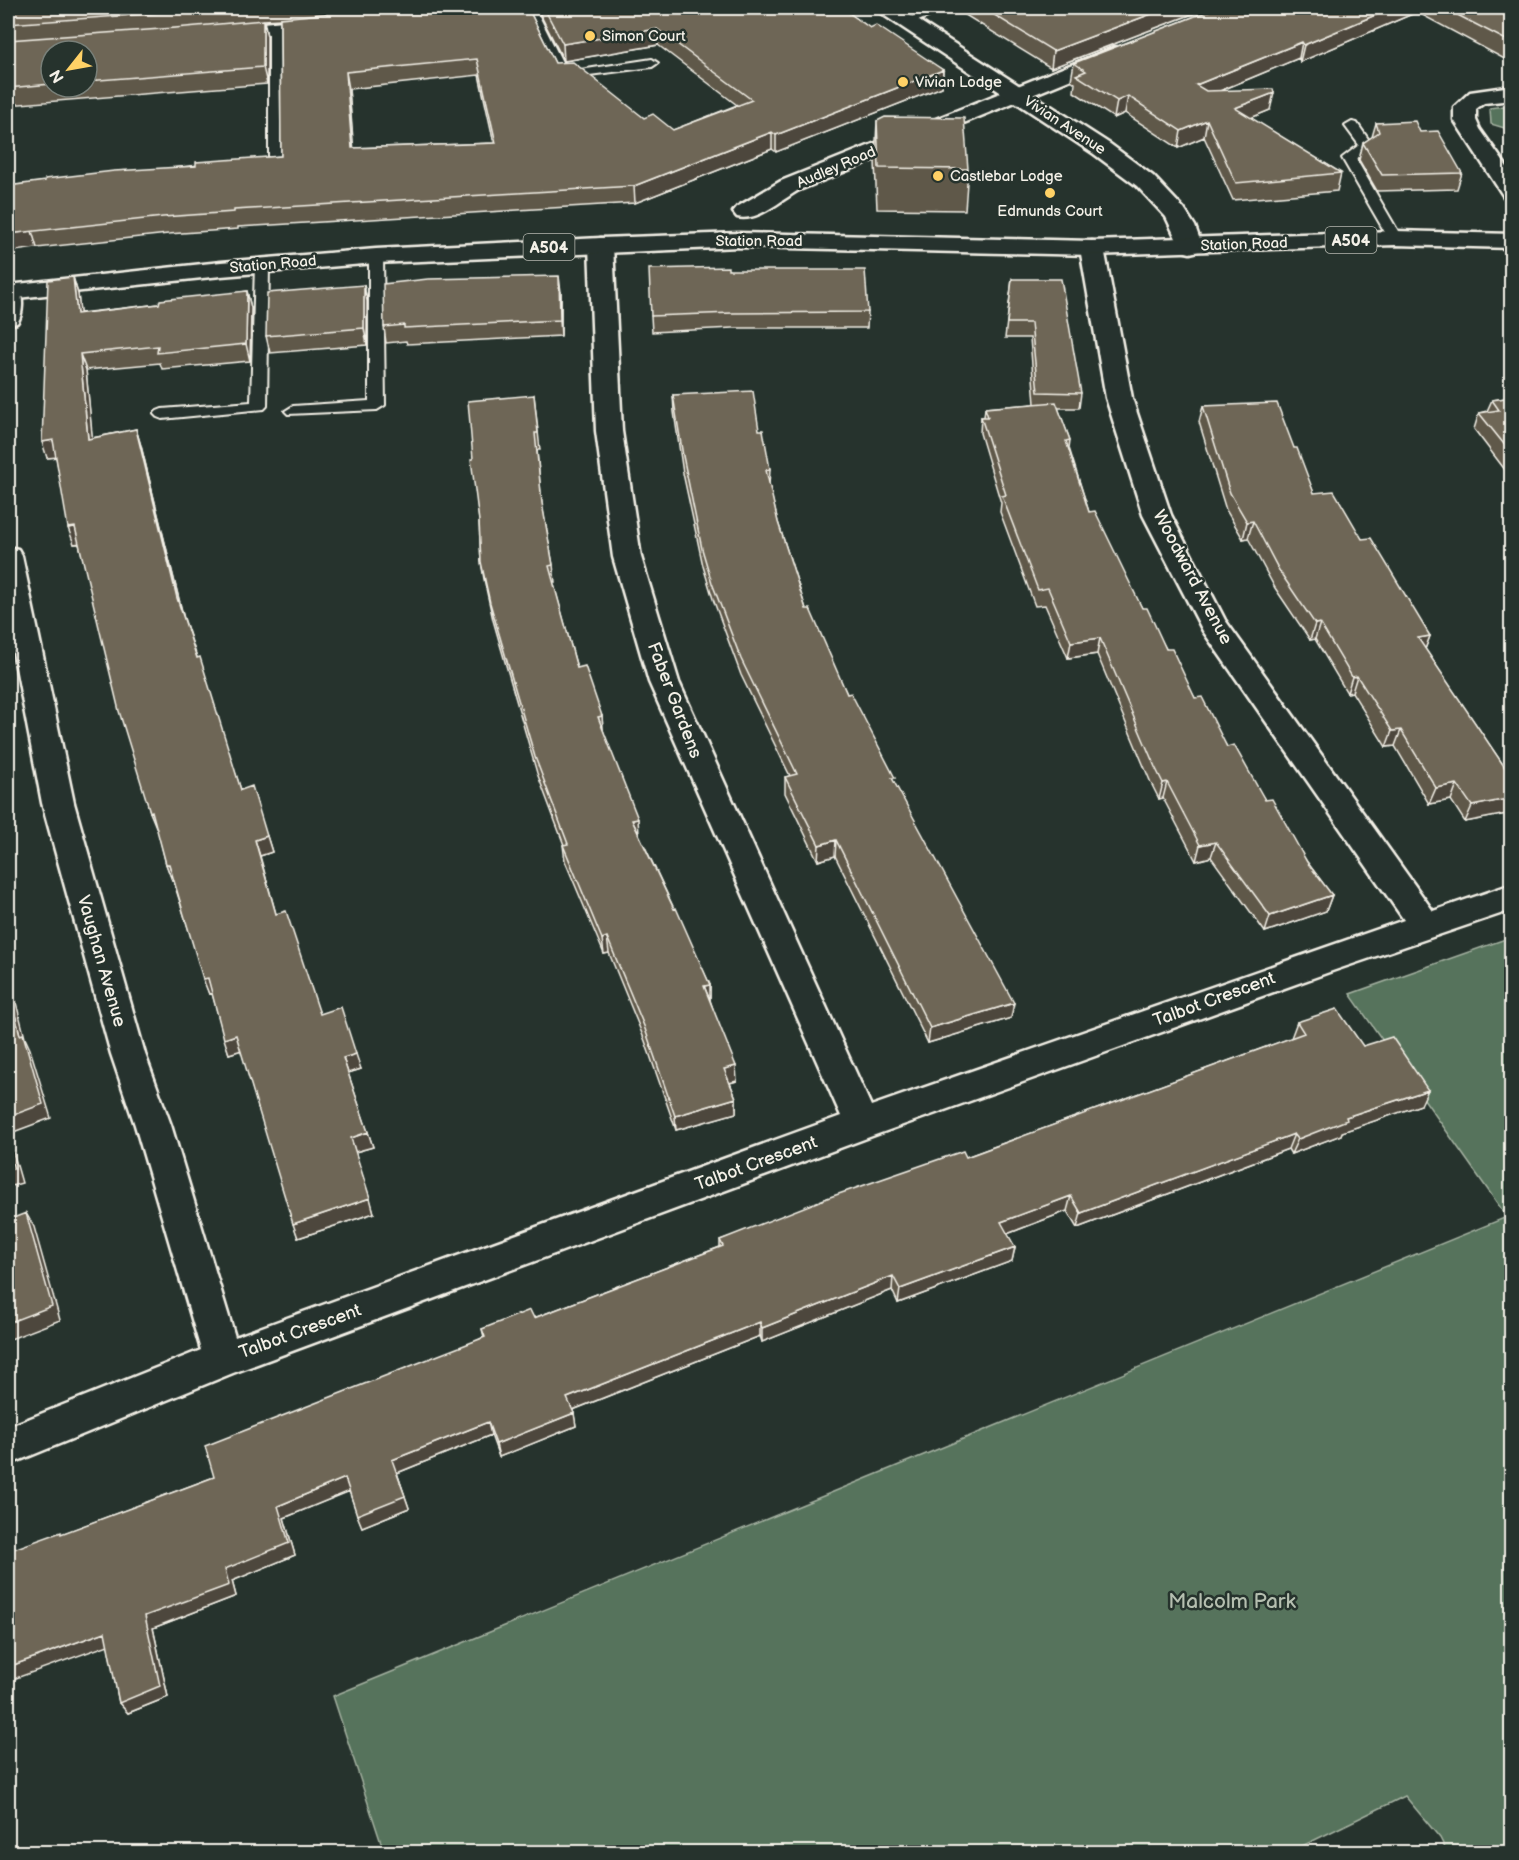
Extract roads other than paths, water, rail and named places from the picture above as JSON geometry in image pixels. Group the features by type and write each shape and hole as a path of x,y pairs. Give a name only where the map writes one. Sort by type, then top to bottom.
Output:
{"street":[{"name":"Vivian Avenue","path":"886,8 1102,149 1145,181 1176,214 1184,226 1190,246"},
{"path":"206,34 343,22"},
{"name":"Audley Road","path":"745,212 789,186 1015,92 1136,45"},
{"path":"1512,93 1478,97 1465,106 1465,120 1468,129 1512,192"},
{"name":"Station Road","path":"8,292 376,255 739,240 1092,248 1395,238 1512,242"},
{"name":"Faber Gardens","path":"601,245 609,431 627,557 664,682 862,1124"},
{"name":"Woodward Avenue","path":"1092,248 1119,398 1157,515 1214,624 1425,926"},
{"path":"8,292 8,318"},
{"name":"Vaughan Avenue","path":"8,556 58,803 128,1054 153,1125 223,1359"},
{"name":"Talbot Crescent","path":"8,1446 223,1359 862,1124 1512,897"}],"lane":[{"path":"529,8 563,76 652,63"},
{"path":"907,21 943,8"},
{"path":"275,28 276,169"},
{"path":"1352,126 1366,146 1349,158 1395,238"},
{"path":"293,411 377,405 376,255"},
{"path":"162,414 259,406 262,265"}],"place":[{"name":"Simon Court","path":"590,36"},
{"name":"Vivian Lodge","path":"903,82"},
{"name":"Castlebar Lodge","path":"938,176"},
{"name":"Edmunds Court","path":"1050,193"}],"park label":[{"name":"Malcolm Park","path":"1232,1601"}]}
